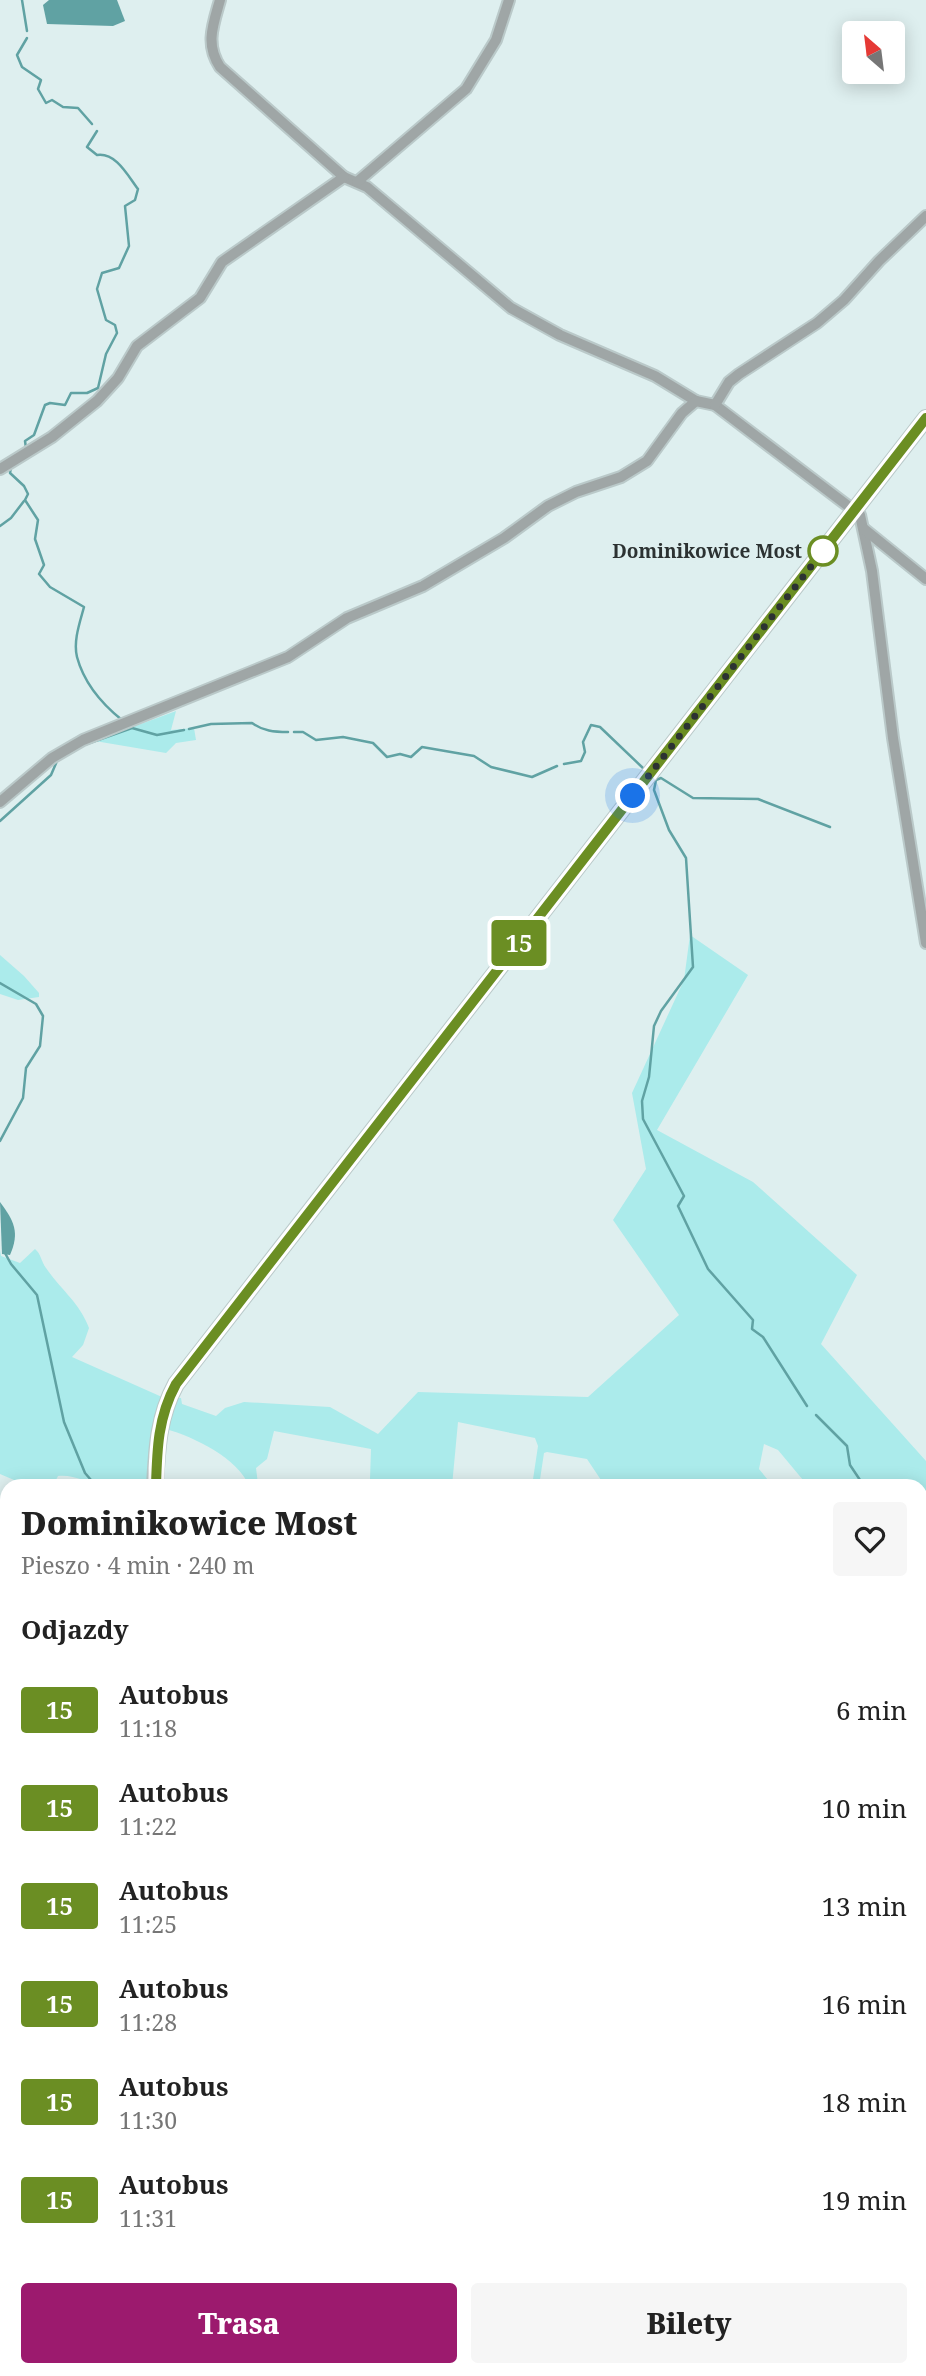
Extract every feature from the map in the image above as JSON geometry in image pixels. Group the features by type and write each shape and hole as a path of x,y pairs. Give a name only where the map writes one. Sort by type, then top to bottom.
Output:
{"main road":[{"path":"155,1479 159,1426 164,1405 192,1362 926,418"}],"street":[{"path":"219,0 210,33 212,54 220,67 344,177 367,187 511,308 560,335 655,376 696,401 715,405 860,515 872,571 893,738 926,943"},
{"path":"357,182 466,89 496,40 509,0"},
{"path":"0,469 52,438 97,401 118,377 137,346 200,298 222,262 344,177"},
{"path":"715,405 729,382 817,323 844,300 926,216"},
{"path":"0,802 52,758 83,740 288,657 347,618 423,586 504,538 548,506 576,492 621,477 647,461 682,413 696,401"},
{"path":"864,529 926,579"}],"shaded area":[{"path":"49,0 117,0 125,21 113,26 47,24 43,5"},
{"path":"176,711 171,730 194,728 196,740 176,743 166,753 95,741"},
{"path":"690,935 748,975 657,1130 753,1182 857,1275 821,1344 926,1461 926,1479 802,1479 778,1450 764,1444 759,1469 767,1479 600,1479 587,1459 547,1452 544,1453 540,1479 533,1479 538,1446 535,1438 458,1422 453,1479 370,1479 371,1449 274,1431 267,1459 256,1468 257,1479 245,1479 235,1466 214,1450 166,1429 176,1398 181,1398 182,1404 216,1416 225,1408 244,1402 330,1407 378,1434 418,1392 588,1397 679,1315 613,1220 646,1169 632,1093 684,980"},
{"path":"0,955 24,976 39,993 39,997 18,1000 0,994"},
{"path":"0,1202 14,1227 15,1240 10,1255 2,1254"},
{"path":"35,1249 46,1268 81,1311 89,1328 83,1345 72,1357 162,1397 156,1412 151,1479 81,1479 58,1476 56,1479 12,1479 0,1474 0,1250 1,1256 20,1263"}],"waterway":[{"path":"22,0 27,31"},
{"path":"27,38 17,55 22,67 41,80 38,89 46,103 52,100 63,107 78,108 92,124"},
{"path":"26,448 25,441 34,435 45,405 65,405 71,393 87,393 98,388 106,354 117,333 115,325 106,320 97,289 102,273 119,268 129,246 125,206 135,200 138,189 116,161 104,155 97,155 87,147 97,131"},
{"path":"11,467 10,473 24,486 28,494 25,500 38,520 35,539 44,565 39,574 50,587 84,607 76,645 80,667 95,692 122,720"},
{"path":"0,526 11,518 24,501"},
{"path":"189,729 211,724 252,723 260,728 288,732"},
{"path":"564,764 581,761 585,752 583,742 591,725 600,727 644,769"},
{"path":"84,745 132,728 157,735 184,730"},
{"path":"294,732 303,732 316,740 343,737 373,743 387,757 400,754 411,757 422,747 474,756 491,767 532,777 557,766"},
{"path":"0,821 51,775 57,761"},
{"path":"807,1406 763,1337 752,1329 753,1320 708,1269 678,1206 684,1196 643,1119 642,1101 649,1077 654,1026 661,1011 693,967 686,858 669,830 654,790 656,780 661,778 693,798 758,799 830,827"},
{"path":"0,983 36,1004 43,1016 40,1046 26,1068 23,1098 0,1141"},
{"path":"5,1253 37,1295 64,1422 85,1473 90,1479"},
{"path":"816,1415 847,1446 850,1465 859,1479"}],"bus line":[{"name":"15","path":"156,1479 159,1426 164,1405 176,1384 926,418"}],"place":[{"name":"Dominikowice Most","path":"823,551"}],"route":[{"path":"633,796 823,551"}]}
